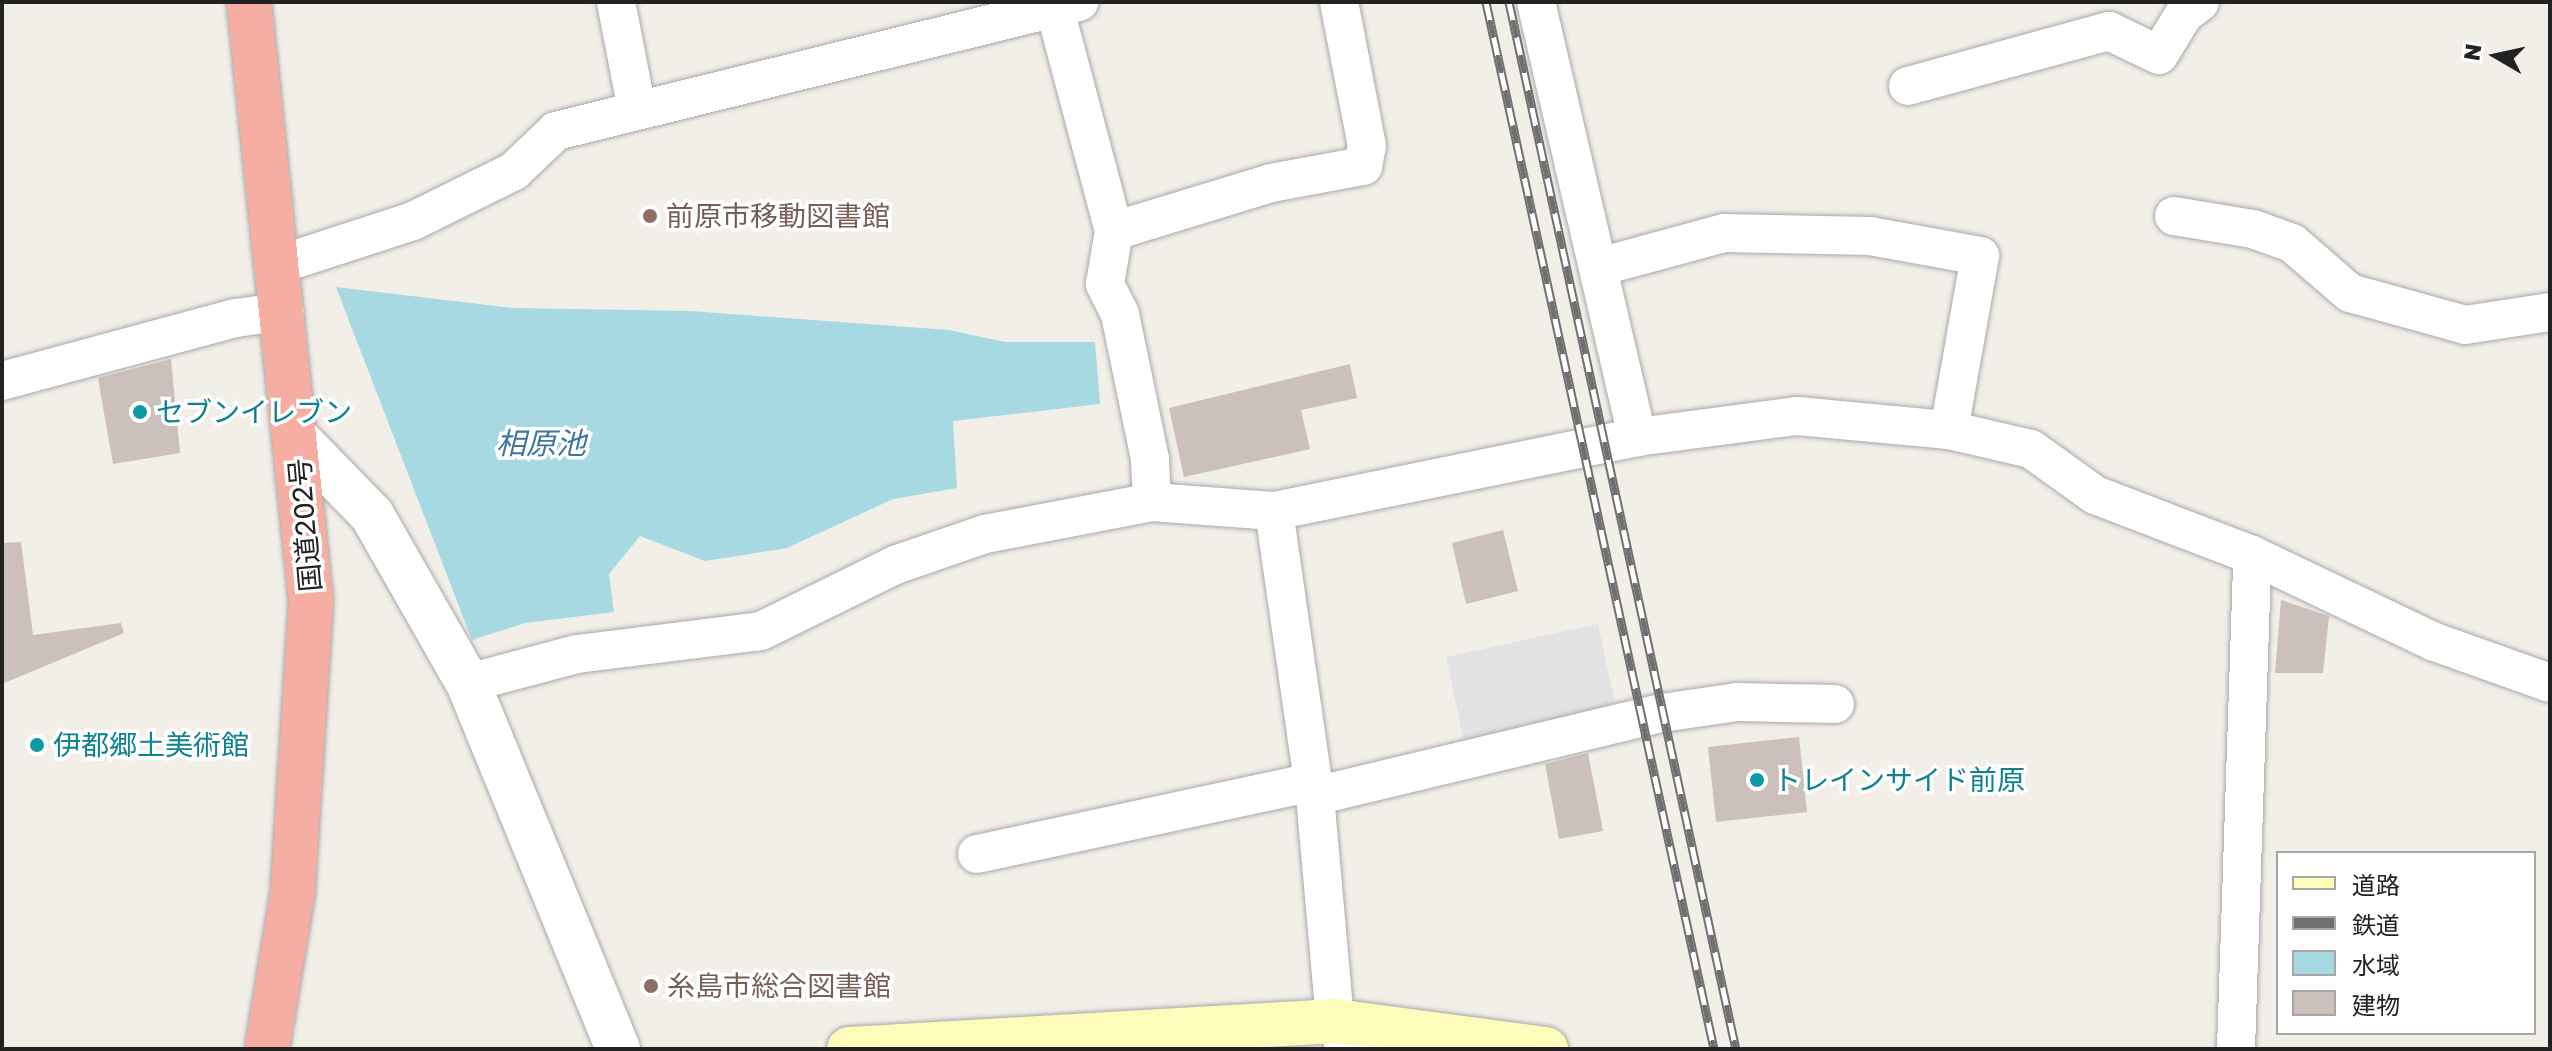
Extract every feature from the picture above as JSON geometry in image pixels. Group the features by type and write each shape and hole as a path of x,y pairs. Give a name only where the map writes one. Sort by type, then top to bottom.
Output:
{"highway":[{"name":"国道202号","path":"249,2 281,264 311,601 293,891 267,1049"}],"main road":[{"path":"849,1049 1340,1035 1546,1049"}],"street":[{"path":"616,2 637,110"},
{"path":"1114,231 1271,183 1363,166 1367,146 1339,2"},
{"path":"1536,2 1552,88 1599,267 1637,437"},
{"path":"1908,86 2109,31 2159,55 2184,14 2200,2"},
{"path":"281,264 413,221 514,171 556,131 1062,4 1114,231 1105,284 1120,314 1150,459 1152,502"},
{"path":"2174,216 2253,229 2292,243 2350,293 2465,325 2550,312"},
{"path":"1599,267 1724,233 1870,236 1980,256 1949,430"},
{"path":"2,381 236,318 285,311"},
{"path":"468,683 577,654 761,631 895,565 985,534 1152,502 1274,511 1637,437 1797,416 1949,430 2031,449 2095,495 2252,555 2432,641 2550,683"},
{"path":"298,439 372,515 468,683 618,1049"},
{"path":"1274,511 1314,789 1340,1035"},
{"path":"2236,1049 2252,555"},
{"path":"977,854 1314,789 1662,713 1737,702 1835,704"}],"shaded area":[{"path":"1598,624 1616,708 1464,741 1446,657"}],"water":[{"name":"相原池","path":"336,287 513,308 691,311 949,330 1005,342 1095,342 1100,404 953,421 957,488 893,499 787,548 705,561 640,536 609,574 614,612 525,623 472,640"}],"building":[{"name":"セブンイレブン","path":"171,359 180,453 113,464 98,378"},
{"path":"1350,364 1357,398 1301,410 1310,449 1184,477 1169,408"},
{"path":"1503,530 1518,591 1466,604 1452,543"},
{"path":"21,542 33,635 121,623 124,633 2,684 2,543"},
{"path":"2281,600 2329,616 2323,673 2275,673"},
{"name":"トレインサイド前原","path":"1799,737 1807,812 1716,822 1708,747"},
{"path":"1588,753 1603,831 1559,839 1545,764"}],"railway":[{"path":"1486,2 1714,1049"},
{"path":"1509,2 1736,1049"}],"place":[{"name":"前原市移動図書館","path":"650,216"},
{"name":"セブンイレブン","path":"140,412"},
{"name":"伊都郷土美術館","path":"37,745"},
{"name":"トレインサイド前原","path":"1757,780"},
{"name":"糸島市総合図書館","path":"651,986"}]}
